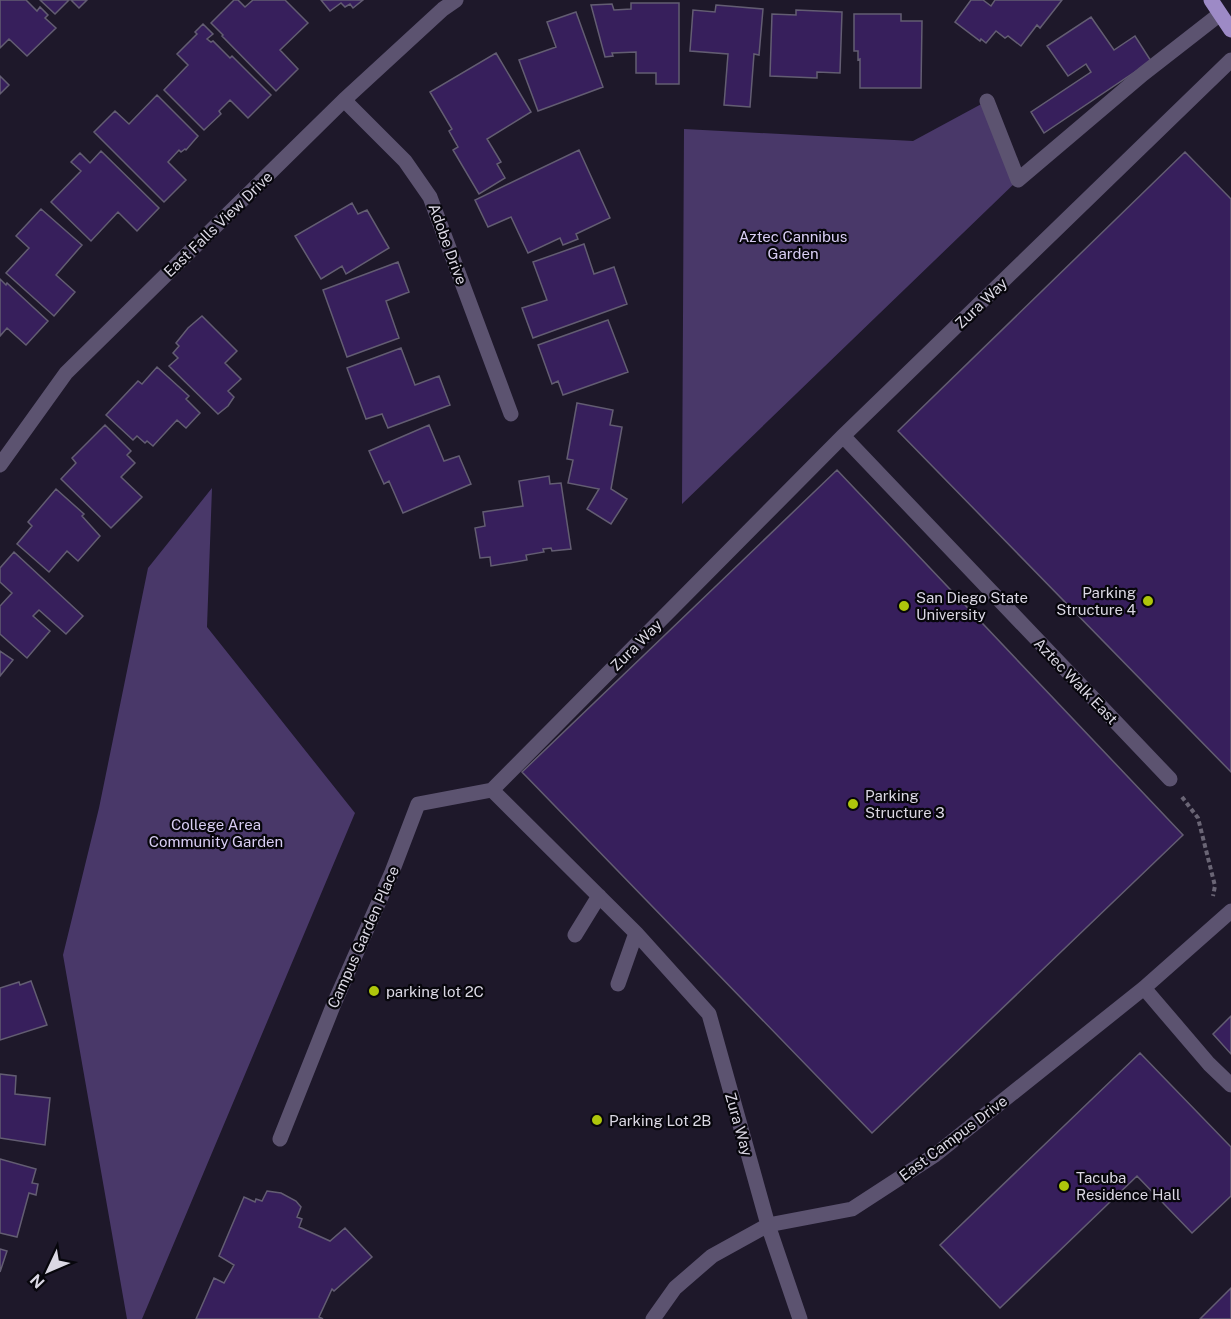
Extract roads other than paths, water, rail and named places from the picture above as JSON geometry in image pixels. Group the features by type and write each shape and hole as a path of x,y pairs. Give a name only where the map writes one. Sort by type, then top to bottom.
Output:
{"main road":[{"path":"1211,0 1231,30"}],"street":[{"name":"East Falls View Drive","path":"0,465 66,373 344,100 443,9 456,0"},
{"path":"987,101 1018,180 1143,74 1220,14"},
{"name":"Zura Way","path":"800,1319 768,1226 709,1014 636,933 492,790 843,436 1231,60"},
{"name":"Adobe Drive","path":"344,100 405,161 430,197 511,414"},
{"name":"Aztec Walk East","path":"843,436 1170,779"},
{"name":"Campus Garden Place","path":"280,1139 333,1006 392,872 418,804 492,790"},
{"path":"575,935 599,896"},
{"name":"East Campus Drive","path":"653,1319 675,1288 712,1256 768,1226 852,1209 935,1155 1144,988 1231,911"},
{"path":"618,984 636,933"},
{"path":"1144,988 1209,1064 1231,1085"}],"place":[{"name":"Parking Structure 4","path":"1148,601"},
{"name":"San Diego State University","path":"904,606"},
{"name":"Parking Structure 3","path":"853,804"},
{"name":"parking lot 2C","path":"374,991"},
{"name":"Parking Lot 2B","path":"597,1120"},
{"name":"Tacuba Residence Hall","path":"1064,1186"}],"park label":[{"name":"Aztec Cannibus Garden","path":"793,244"},
{"name":"College Area Community Garden","path":"216,832"}]}
